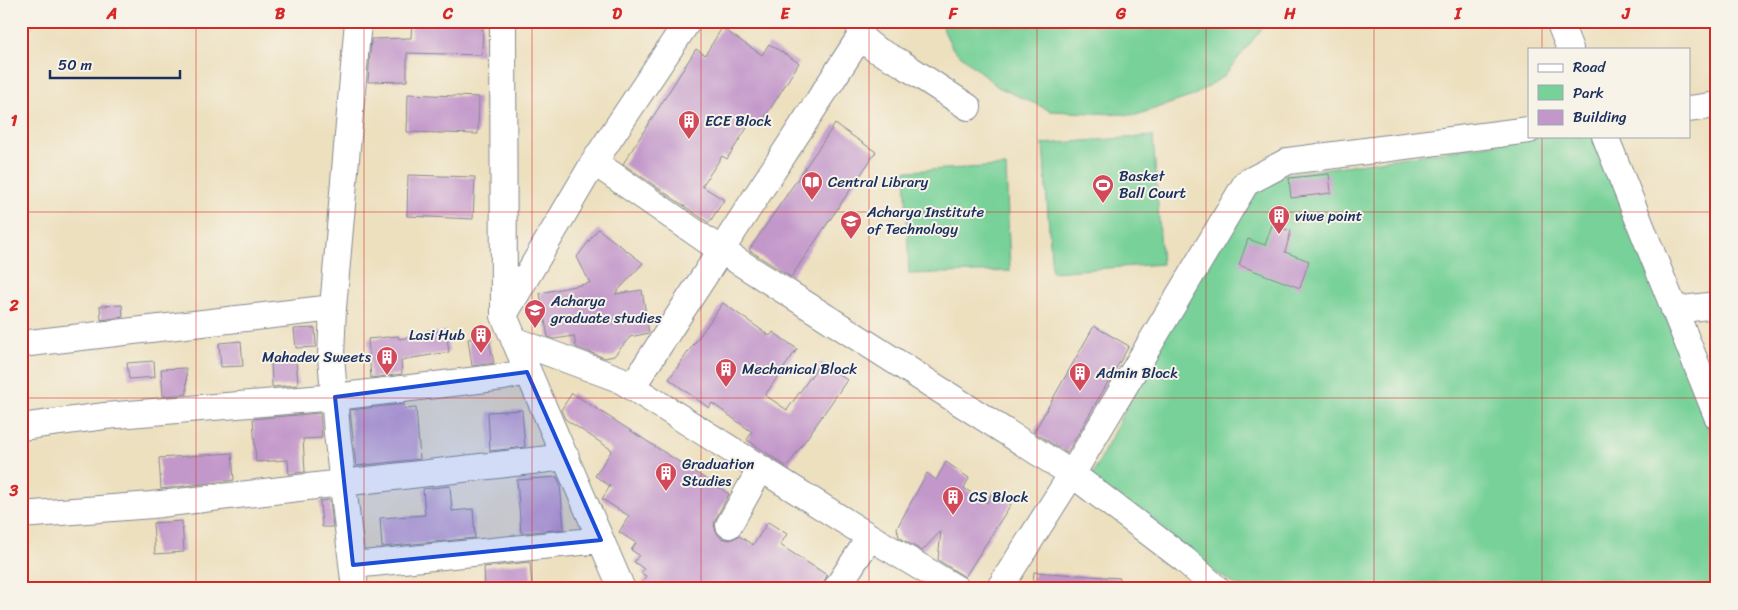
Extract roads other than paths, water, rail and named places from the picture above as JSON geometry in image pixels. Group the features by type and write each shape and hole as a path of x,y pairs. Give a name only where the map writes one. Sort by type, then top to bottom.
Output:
{"street":[{"path":"358,21 333,308 331,356 354,577 601,540"},
{"path":"503,21 504,316 622,589"},
{"path":"504,316 594,162 688,21"},
{"path":"1559,21 1570,48"},
{"path":"632,387 722,251 861,29 875,50 901,64 968,107"},
{"path":"1690,109 1717,105"},
{"path":"999,589 1072,474 1246,183 1288,162 1528,130"},
{"path":"1606,138 1717,416"},
{"path":"594,162 722,251 1072,474 1185,560 1216,589"},
{"path":"1674,310 1717,305"},
{"path":"21,344 333,308"},
{"path":"514,340 619,379 870,537 957,589"},
{"path":"21,427 105,416 334,397 502,377 528,372"},
{"path":"21,515 152,505 566,457"},
{"path":"729,525 761,468"},
{"path":"836,589 870,537"}],"place":[{"name":"ECE Block","path":"689,140"},
{"name":"Central Library","path":"812,201"},
{"name":"Basket Ball Court","path":"1103,204"},
{"name":"viwe point","path":"1279,235"},
{"name":"Acharya Institute of Technology","path":"851,240"},
{"name":"Acharya graduate studies","path":"535,329"},
{"name":"Lasi Hub","path":"481,354"},
{"name":"Mahadev Sweets","path":"387,376"},
{"name":"Mechanical Block","path":"726,388"},
{"name":"Admin Block","path":"1080,392"},
{"name":"Graduation Studies","path":"666,492"},
{"name":"CS Block","path":"953,516"}]}
